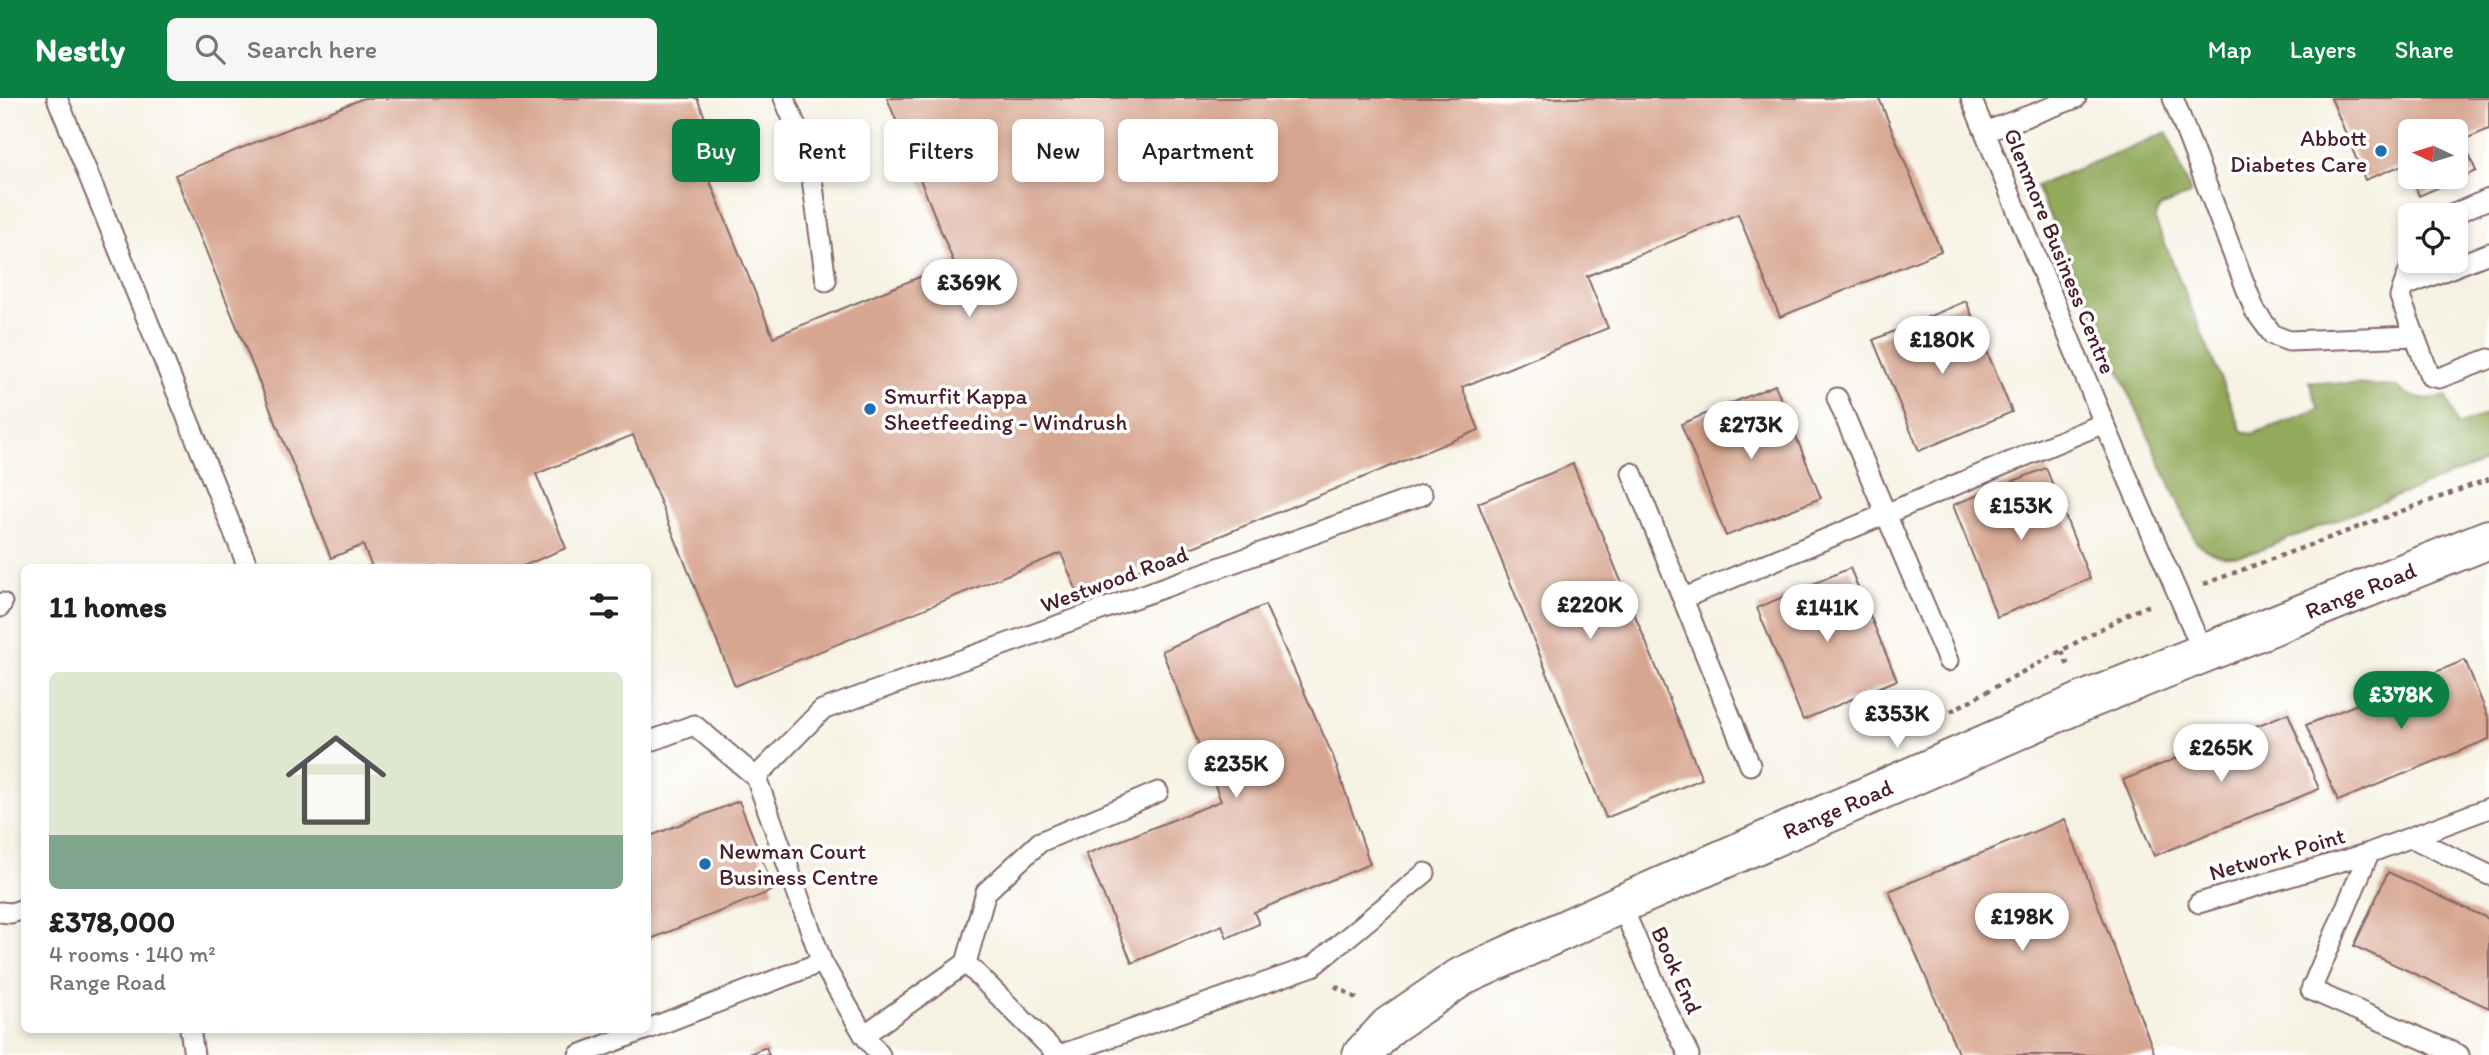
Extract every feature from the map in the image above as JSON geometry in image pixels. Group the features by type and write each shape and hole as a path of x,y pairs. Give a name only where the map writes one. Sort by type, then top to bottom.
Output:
{"street":[{"name":"Range Road","path":"1362,1055 1389,1026 1461,977 2084,701 2489,539"}],"lane":[{"path":"57,98 247,564"},
{"path":"784,98 809,158 826,281"},
{"name":"Glenmore Business Centre","path":"1971,98 2203,652"},
{"path":"1985,132 2076,98"},
{"path":"2173,98 2255,311 2273,335 2289,341 2414,336"},
{"path":"2468,208 2489,199"},
{"path":"2403,287 2489,253"},
{"path":"2408,273 2401,300 2428,372 2434,378 2443,377 2489,359"},
{"path":"1837,398 1948,661"},
{"path":"1684,597 2105,423"},
{"path":"1632,473 1750,765"},
{"name":"Westwood Road","path":"756,776 822,710 1422,495"},
{"path":"651,741 694,725 756,776 822,962 864,1035 880,1055"},
{"path":"864,1035 966,963 986,892 1040,842 1158,792"},
{"name":"Network Point","path":"2199,903 2369,853 2489,808"},
{"path":"2412,838 2489,875"},
{"name":"Network Point","path":"2369,853 2311,990 2459,1055"},
{"path":"966,963 1059,1055 1313,966 1425,873"},
{"name":"Book End","path":"1621,904 1689,1055"},
{"path":"0,912 21,910"},
{"path":"651,1027 822,962"},
{"path":"191,1033 194,1055"},
{"path":"579,1055 637,1033"}],"green space":[{"path":"2167,132 2191,194 2160,207 2155,220 2242,431 2252,434 2319,409 2309,381 2397,387 2420,399 2447,396 2457,426 2489,414 2489,460 2255,552 2224,556 2211,552 2196,542 2036,186"}],"building":[{"name":"Smurfit Kappa Sheetfeeding - Windrush","path":"364,98 697,98 706,119 672,119 672,182 710,182 773,337 954,263 921,182 998,182 998,119 896,119 887,98 1879,98 1941,251 1780,317 1738,214 1587,276 1608,328 1462,387 1479,430 1078,594 1061,553 735,686 633,435 536,474 566,548 528,564 371,564 363,545 331,558 175,175"},
{"name":"Abbott Diabetes Care","path":"2331,98 2489,98 2489,129 2468,138 2468,119 2398,119 2398,167 2365,180"},
{"name":"Abbott Diabetes Care","path":"2468,152 2476,171 2468,175"},
{"name":"Abbott Diabetes Care","path":"2416,189 2435,189 2419,196"},
{"path":"1966,301 2012,412 1919,451 1873,340"},
{"path":"1775,385 1821,498 1726,536 1681,424"},
{"path":"1573,464 1702,779 1606,818 1478,503"},
{"path":"2046,468 2090,579 1997,617 1953,505"},
{"path":"1850,568 1897,680 1803,720 1757,608"},
{"path":"1265,605 1333,756 1370,864 1254,912 1259,924 1227,938 1222,925 1132,963 1086,854 1221,801 1162,651"},
{"path":"2465,660 2489,719 2489,739 2338,801 2306,725"},
{"path":"2288,713 2319,789 2154,856 2123,780"},
{"name":"Newman Court Business Centre","path":"739,801 774,890 651,939 651,836"},
{"path":"2065,819 2155,1055 1959,1055 1889,891"},
{"path":"2388,872 2489,919 2489,1008 2354,946"},
{"path":"766,1047 769,1055 746,1055"}],"place":[{"name":"Abbott Diabetes Care","path":"2381,151"},
{"name":"Smurfit Kappa Sheetfeeding - Windrush","path":"870,409"},
{"name":"Newman Court Business Centre","path":"705,864"}]}
